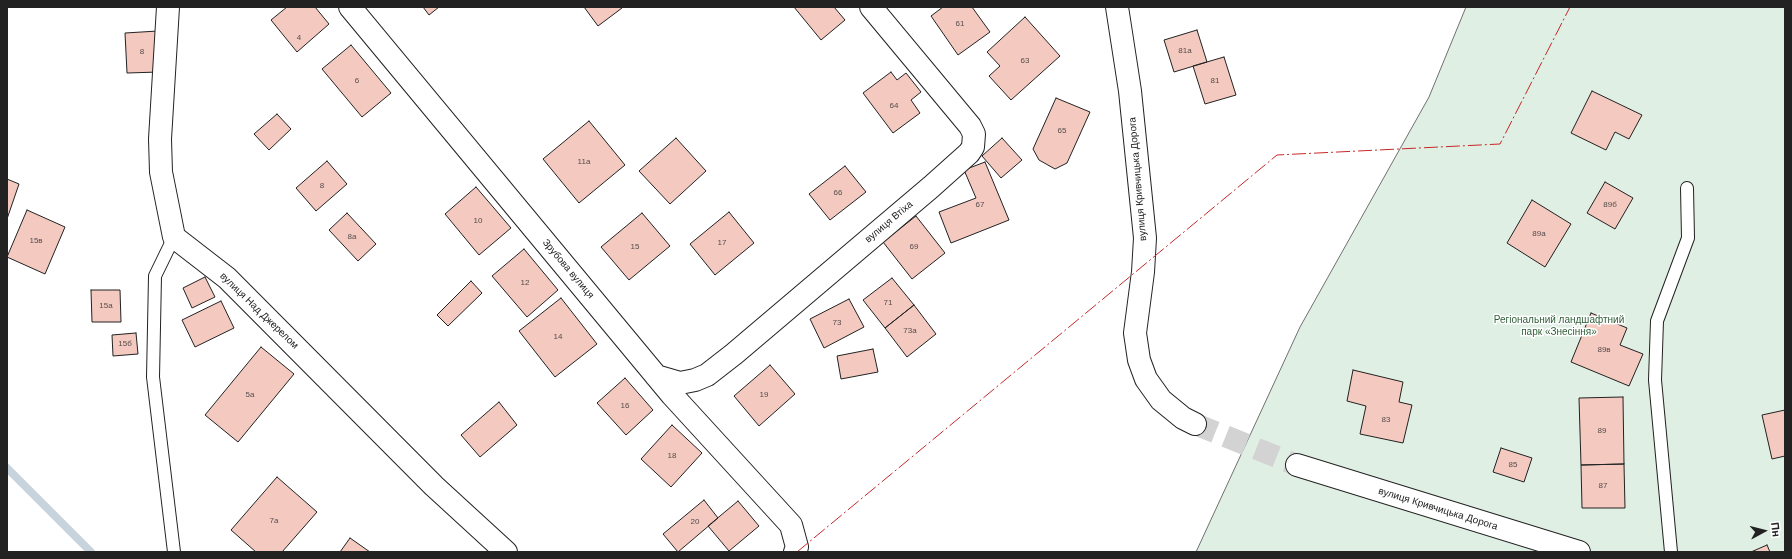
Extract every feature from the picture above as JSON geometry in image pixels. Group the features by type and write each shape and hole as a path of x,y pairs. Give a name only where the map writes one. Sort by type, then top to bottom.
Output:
{"street":[{"path":"168,7 160,139 161,172 174,237"},
{"name":"Зрубова вулиця","path":"350,7 656,376 791,525 797,547 795,552"},
{"name":"вулиця Втіха","path":"656,376 680,383 695,380 707,375 734,354 913,202 969,153 973,147 974,134 970,126 871,7"},
{"name":"вулиця Кривчицька Дорога","path":"1117,7 1130,91 1144,238 1142,272 1135,333 1139,360 1146,379 1161,400 1183,418 1195,424"},
{"name":"вулиця Над Джерелом","path":"174,237 227,278 434,486 506,552"},
{"name":"вулиця Кривчицька Дорога","path":"1297,465 1579,552"}],"lane":[{"path":"1671,552 1655,380 1657,321 1688,238 1687,188"},
{"path":"174,237 155,276 153,378 174,552"}],"green space":[{"name":"Регіональний ландшафтний парк «Знесіння»","path":"1466,7 1785,7 1785,552 1196,552 1300,327 1429,97"}],"building":[{"path":"287,7 315,7 329,24 297,52 271,20"},
{"path":"423,7 439,7 429,15"},
{"path":"584,7 621,7 622,8 598,26"},
{"path":"794,7 834,7 845,20 821,40"},
{"path":"943,7 972,7 990,32 958,55 931,16"},
{"path":"1025,17 1060,56 1011,100 989,76 1000,66 987,52"},
{"path":"1197,30 1207,62 1174,72 1164,40"},
{"path":"158,31 159,72 127,73 125,33"},
{"path":"351,45 391,93 362,117 322,69"},
{"path":"1224,57 1236,95 1205,104 1193,66"},
{"path":"891,72 897,80 906,73 921,92 911,100 920,113 893,133 863,93"},
{"path":"1592,91 1642,115 1629,139 1615,132 1606,150 1571,133"},
{"path":"1056,98 1090,112 1067,163 1055,169 1039,160 1033,149"},
{"path":"277,114 291,129 269,150 254,134"},
{"path":"589,121 625,165 579,203 543,159"},
{"path":"676,138 706,171 670,204 639,171"},
{"path":"1002,138 1022,160 1001,178 982,156"},
{"path":"327,161 347,184 316,211 296,188"},
{"path":"985,162 1009,220 951,243 939,212 976,198 964,170"},
{"path":"845,166 866,192 830,220 809,194"},
{"path":"7,179 19,184 7,219"},
{"path":"1605,182 1633,198 1615,229 1587,213"},
{"path":"476,187 511,228 479,255 445,214"},
{"path":"1532,200 1571,224 1545,267 1507,243"},
{"path":"27,210 65,227 45,274 7,257"},
{"path":"729,212 754,243 715,275 690,244"},
{"path":"347,213 376,244 358,261 329,230"},
{"path":"642,213 670,246 629,280 601,247"},
{"path":"916,216 945,253 912,279 883,242"},
{"path":"524,249 558,290 527,317 492,276"},
{"path":"205,277 215,297 192,308 183,288"},
{"path":"892,278 914,305 885,328 863,300"},
{"path":"471,281 482,293 448,326 437,315"},
{"path":"91,290 120,290 121,322 92,322"},
{"path":"561,298 597,344 555,377 519,331"},
{"path":"849,299 864,327 824,348 810,319"},
{"path":"221,301 234,328 195,347 182,320"},
{"path":"914,305 936,334 907,357 885,328"},
{"path":"1591,313 1627,328 1620,345 1643,354 1629,386 1571,362"},
{"path":"136,333 138,354 113,356 112,335"},
{"path":"261,347 294,374 238,442 205,415"},
{"path":"873,349 878,372 841,379 837,356"},
{"path":"770,365 795,394 759,426 734,396"},
{"path":"1353,370 1403,382 1399,402 1412,405 1403,443 1360,434 1366,406 1347,401"},
{"path":"625,378 653,410 626,435 597,403"},
{"path":"1623,397 1624,464 1581,465 1579,398"},
{"path":"499,402 517,425 480,457 461,435"},
{"path":"1785,410 1785,456 1772,459 1762,415"},
{"path":"672,425 702,453 671,487 641,459"},
{"path":"1501,448 1532,458 1524,482 1493,472"},
{"path":"1624,464 1625,508 1582,508 1581,465"},
{"path":"277,477 317,512 282,552 256,552 231,530"},
{"path":"704,500 718,518 678,552 663,534"},
{"path":"738,501 759,526 729,551 708,526"},
{"path":"350,538 370,552 340,552"},
{"path":"1767,545 1770,552 1751,552"}],"waterway":[{"path":"7,468 91,552"}],"tunnel":[{"path":"1195,424 1297,465"}],"power":[{"path":"797,552 1277,155 1500,144 1570,7"}]}
